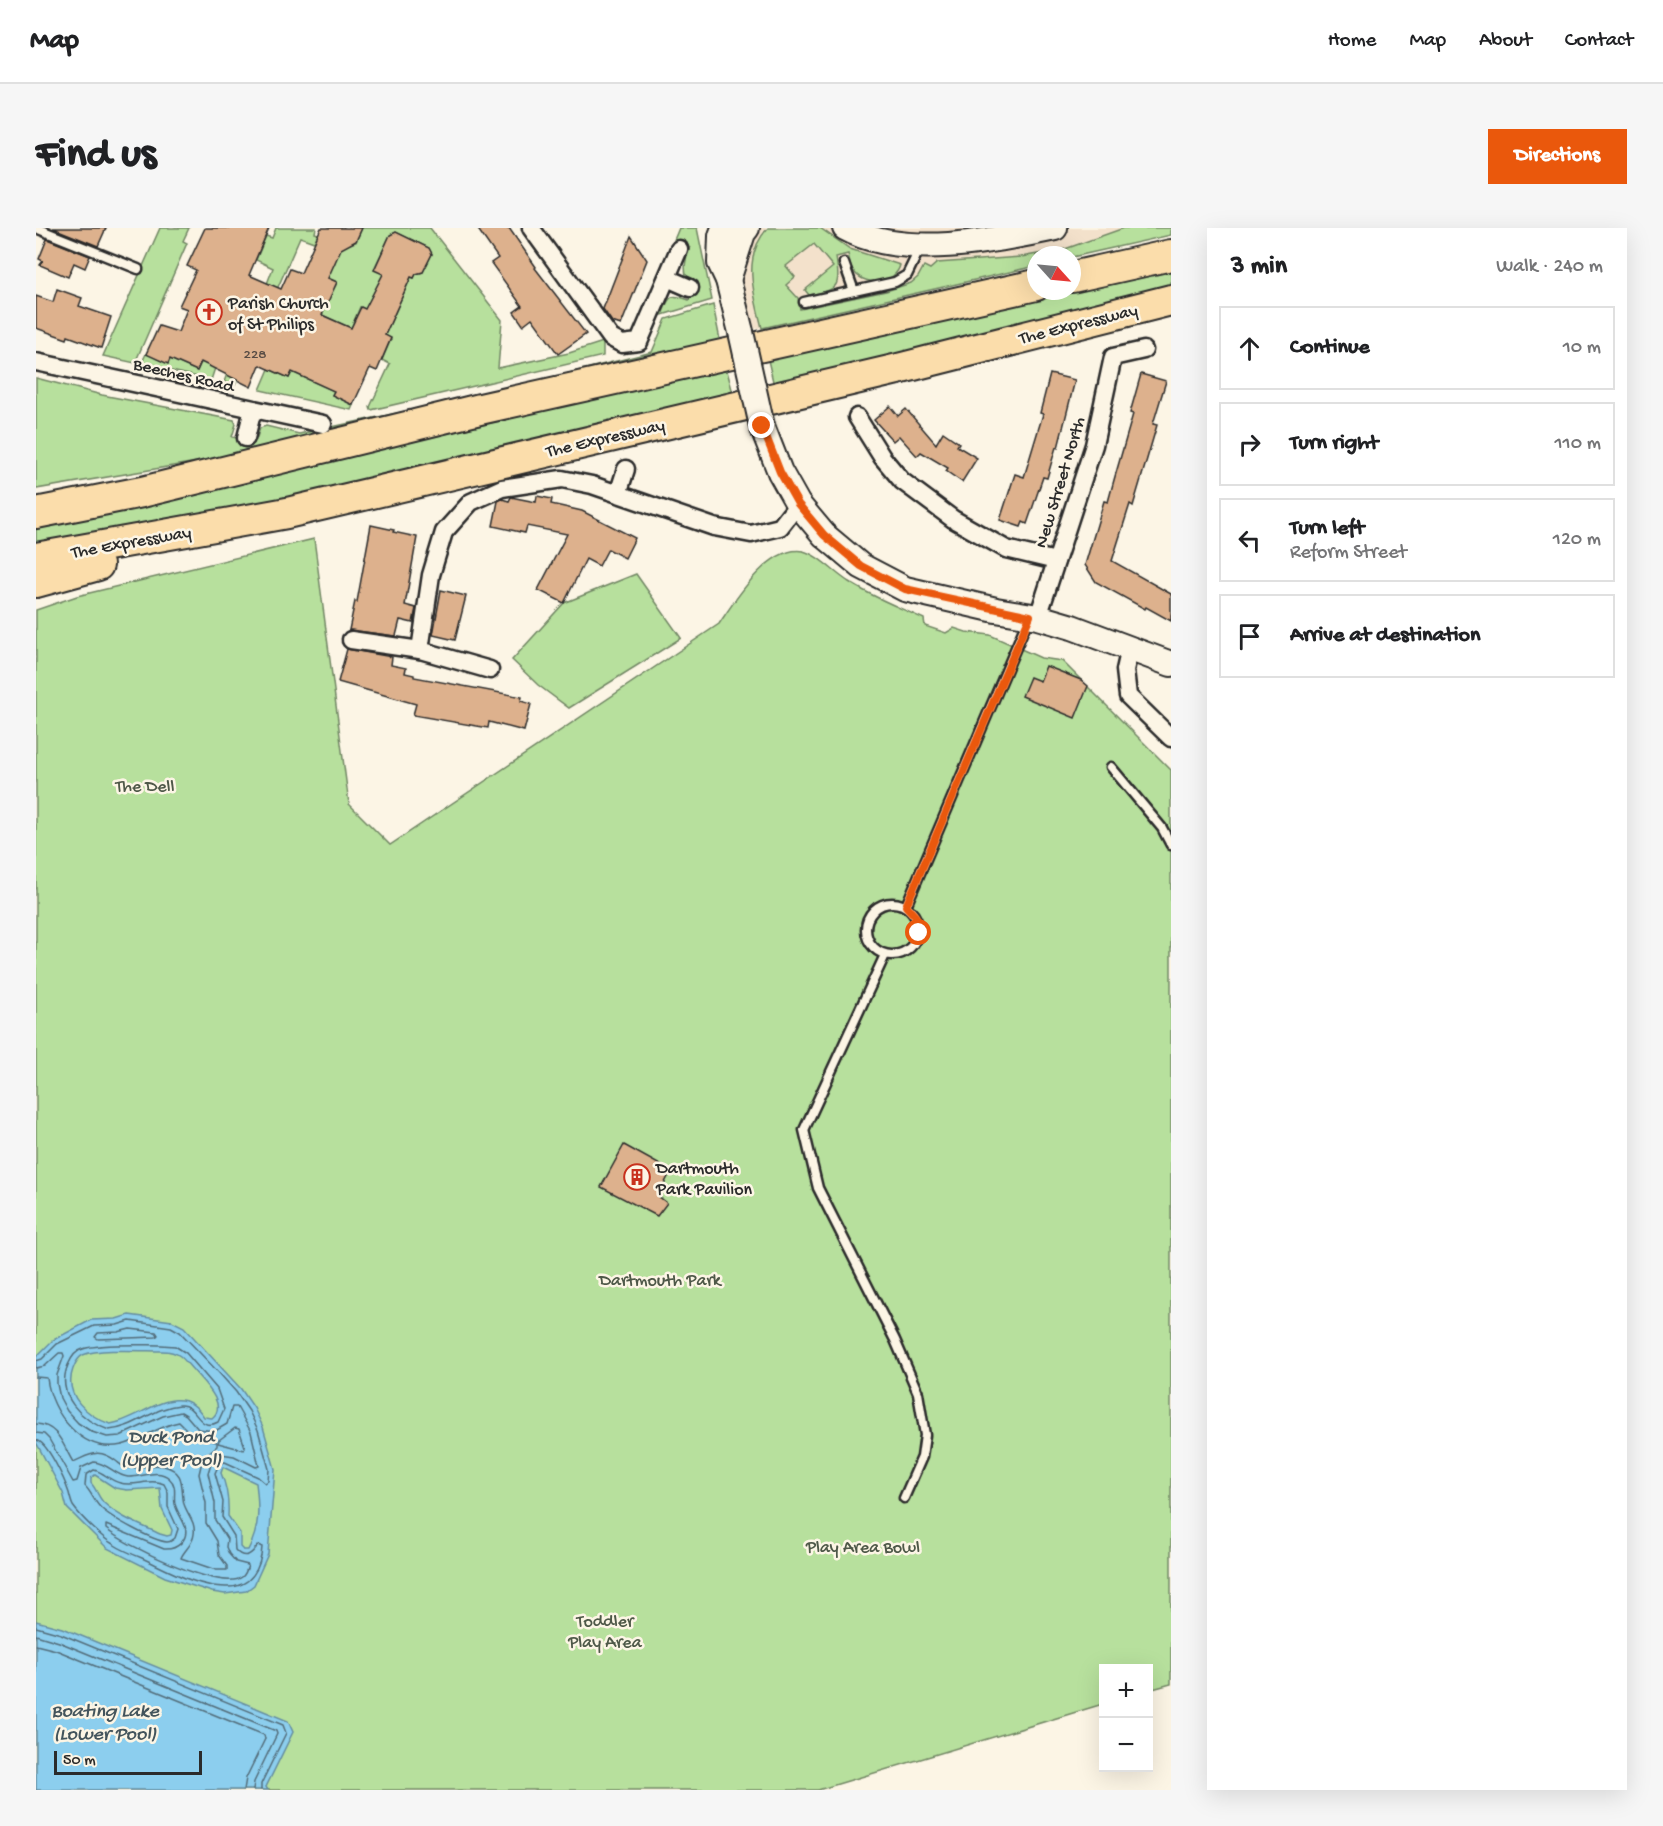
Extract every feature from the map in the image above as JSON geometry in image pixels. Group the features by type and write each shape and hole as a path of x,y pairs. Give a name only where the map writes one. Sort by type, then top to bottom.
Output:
{"highway":[{"path":"1081,275 1171,255"},
{"path":"36,513 142,492 480,409 1027,287"},
{"name":"The Expressway","path":"36,558 287,513 898,369 1171,300"},
{"path":"36,506 142,492"},
{"path":"36,582 287,513"}],"street":[{"path":"531,228 611,338 622,344 639,342 679,249"},
{"path":"724,228 721,236 720,263 728,280 762,426 780,472 798,504 824,535 861,566 905,589 1034,616 1171,664"},
{"path":"728,280 743,233 747,228"},
{"path":"845,228 858,235 887,243 921,245 997,241 1055,228"},
{"path":"868,228 887,243"},
{"path":"667,278 690,288"},
{"path":"1096,360 1144,350"},
{"name":"New Street North","path":"1034,616 1056,561 1094,445 1113,357"},
{"name":"Beeches Road","path":"36,362 323,424"},
{"path":"246,438 253,409"},
{"path":"857,417 882,457 902,481 953,519 1005,549 1056,561"},
{"path":"618,494 626,470"},
{"path":"420,650 431,575 444,532 471,502 502,488 562,479 592,485 714,527 751,534 780,526 798,504"},
{"path":"351,640 420,650 490,670"},
{"path":"1130,648 1125,670 1128,696 1171,738"}],"lane":[{"path":"36,228 138,269"},
{"path":"804,302 895,282 907,275 921,245"},
{"path":"843,263 854,291"},
{"path":"906,906 1034,616"},
{"path":"1111,767 1162,828 1171,845"},
{"path":"889,902 906,906 916,917 919,933 913,946 900,955 885,955 870,945 866,927 873,911 889,902"},
{"path":"885,955 804,1130 818,1188 895,1340 918,1393 925,1435 922,1457 904,1498"}],"shaded area":[{"path":"735,228 1171,228 1171,235 1081,255 1081,246 1027,246 1027,268 741,332"}],"green space":[{"path":"160,228 189,228 183,241 187,243 135,363 103,356"},
{"path":"276,228 316,228 315,233 318,234 314,242 300,237 235,385 224,382 254,300 260,302 273,268 256,260 266,236 272,238"},
{"path":"362,228 430,228 502,320 498,368 569,353 603,342 603,356 371,410 370,407 390,364 382,360 391,339 385,335 411,277 414,278 416,274 423,272 432,254 429,248 396,232 390,235 374,269 386,275 370,311 360,307 351,328 320,314 337,283 325,277 334,265 341,240 350,244 356,242"},
{"path":"679,228 697,228 712,300 662,315 668,300 674,296 689,300 697,283 687,278 685,270 690,248 674,240"},
{"path":"768,228 820,228 850,249 900,265 893,276 873,281 855,273 848,254 836,257 838,274 836,285 827,291 809,295 805,290 833,267 814,244 786,266 795,277 786,285 798,298 800,309 886,291 911,283 918,277 924,266 930,269 937,263 1027,256 1027,268 762,328 752,276 752,263 760,239"},
{"path":"1124,228 1171,228 1171,235 1081,255 1081,246 1073,246"},
{"path":"1171,266 1171,293 775,390 768,360 1027,299 1081,300 1081,289"},
{"path":"713,305 721,345 303,444 36,489 36,378 102,395 234,420 236,424 232,437 252,441 256,440 260,428 266,426 299,434 490,393 652,352 666,319"},
{"path":"146,354 170,359 197,371 201,362 215,368 211,380 141,364"},
{"path":"726,367 734,397 348,488 36,546 36,524 234,484"},
{"path":"269,369 289,378 292,372 334,391 332,395 353,405 351,410 260,390"},
{"name":"Dartmouth Park","path":"314,539 349,804 390,845 719,624 754,576 778,556 790,551 803,551 814,556 858,587 924,619 925,626 946,633 954,628 990,635 1041,658 1062,661 1171,770 1171,1684 1153,1689 1153,1664 1099,1664 1099,1705 818,1790 36,1790 36,610 77,596"},
{"path":"636,574 681,638 569,708 538,685 512,660 564,603"}],"water":[{"name":"Duck Pond (Upper Pool)","path":"129,1315 172,1321 184,1327 241,1389 254,1408 263,1427 275,1469 268,1554 254,1585 246,1591 225,1594 212,1592 165,1577 107,1548 67,1508 63,1493 36,1442 36,1357 53,1340 91,1320 116,1319","holes":["110,1351 162,1351 180,1356 212,1393 217,1407 212,1418 204,1417 194,1405 183,1400 172,1400 110,1424 86,1410 71,1388 75,1363 83,1355","223,1467 256,1483 258,1517 255,1534 248,1550 240,1547 240,1533 228,1516 227,1494 221,1473","95,1475 115,1488 127,1490 160,1488 162,1509 172,1530 171,1535 160,1534 117,1513 100,1498 91,1483 91,1478"]},
{"name":"Boating Lake (Lower Pool)","path":"36,1621 62,1628 288,1721 293,1732 266,1787 268,1790 36,1790"}],"building":[{"path":"53,228 106,228 98,246"},
{"path":"205,228 269,228 249,275 281,289 290,269 301,273 321,228 362,228 356,241 341,249 328,278 337,282 322,315 351,328 361,307 365,309 383,274 374,270 390,235 396,232 429,248 432,254 423,272 416,274 414,278 411,277 385,335 391,338 377,371 370,368 353,405 332,395 334,391 292,372 289,378 260,365 251,387 201,362 197,371 170,359 168,364 146,354 159,326 178,332 187,309 179,306 196,270 187,266"},
{"path":"477,228 509,228 535,268 586,334 558,354 532,318 523,325 514,312 522,306 491,263 498,258"},
{"path":"631,236 647,260 621,325 612,322 603,309"},
{"path":"47,239 90,256 85,268 74,263 68,277 40,265 43,261 39,259"},
{"path":"57,289 82,298 79,306 111,317 101,348 36,328 36,296 53,302"},
{"path":"1050,374 1075,380 1058,448 1056,447 1047,478 1043,477 1027,524 1023,522 1021,527 1000,520 1015,474 1024,477 1043,414 1040,413"},
{"path":"1141,374 1166,381 1153,424 1157,425 1133,506 1130,504 1112,561 1171,594 1171,621 1096,582 1085,565 1104,501 1108,502 1133,414 1130,413"},
{"path":"890,406 898,416 906,409 936,444 943,432 959,443 957,446 977,458 962,482 946,471 948,468 921,452 917,456 899,436 893,441 874,420"},
{"path":"537,496 552,499 551,504 582,511 635,538 625,558 608,549 599,566 586,559 564,603 538,590 567,534 527,526 525,533 493,526 498,501 502,499 509,501 511,497 536,502"},
{"path":"371,525 417,537 405,605 416,608 413,623 400,620 396,636 349,630 355,601 357,602"},
{"path":"441,590 466,596 455,640 433,635"},
{"path":"347,649 392,657 391,665 406,668 405,673 414,675 414,677 522,697 521,701 531,704 524,731 489,722 488,728 413,715 416,704 338,682"},
{"path":"1046,666 1081,680 1088,686 1075,718 1022,696 1030,677 1040,681"},
{"name":"Dartmouth Park Pavilion","path":"624,1145 671,1171 658,1196 667,1203 657,1216 601,1187"}],"place":[{"name":"Parish Church of St Philips","path":"209,312"},
{"name":"Dartmouth Park Pavilion","path":"637,1177"}],"route":[{"path":"762,426 780,472 798,504 824,535 861,566 905,589 1030,616 1015,646 946,816 906,906 916,917 919,933"}],"park label":[{"name":"The Dell","path":"145,785"},
{"name":"Play Area Bowl","path":"863,1546"},
{"name":"Toddler Play Area","path":"605,1630"}]}
